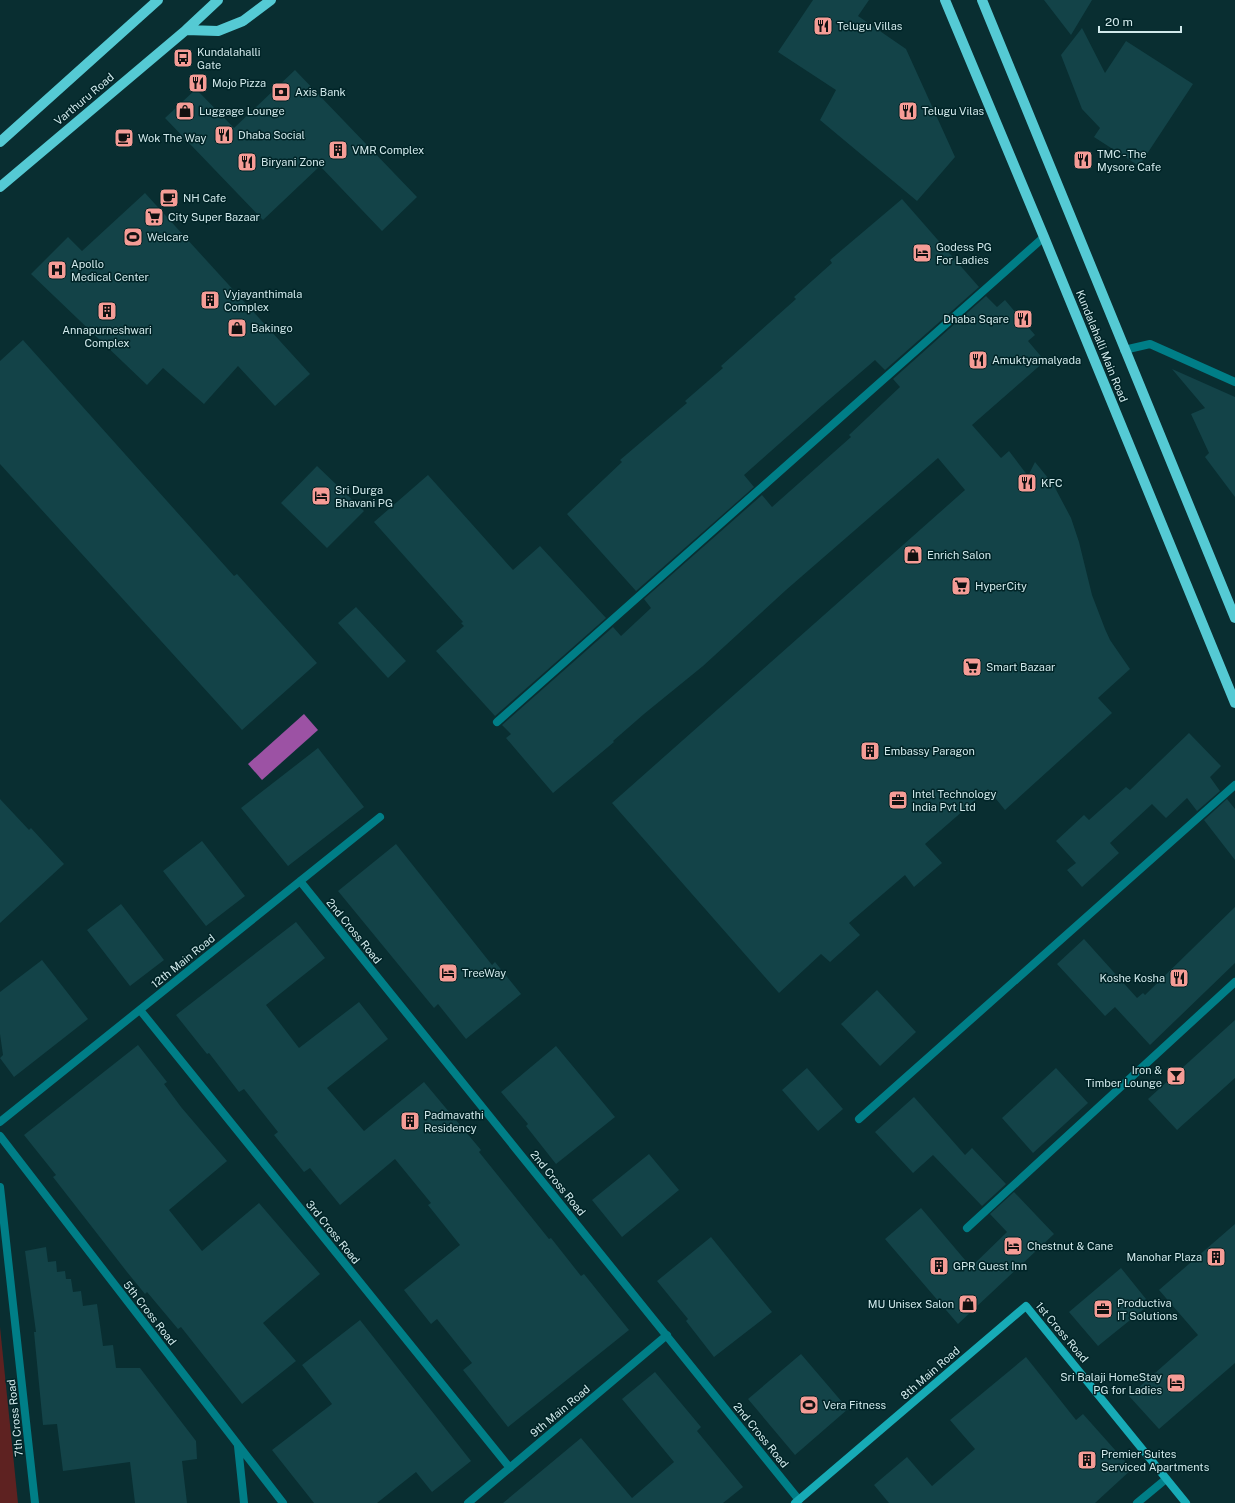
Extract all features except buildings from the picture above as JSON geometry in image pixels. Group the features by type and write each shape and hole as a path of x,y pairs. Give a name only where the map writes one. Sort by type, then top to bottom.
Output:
{"main road":[{"name":"Varthuru Road","path":"0,187 186,30 218,0"},
{"path":"186,30 218,31 243,21 271,0"},
{"name":"Kundalahalli Main Road","path":"944,0 1044,237 1235,703"},
{"name":"Kundalahalli Main Road","path":"982,0 1235,618"},
{"name":"Varthuru Road","path":"0,142 156,1"}],"street":[{"path":"497,722 1044,237"},
{"path":"1124,350 1150,344 1235,382"},
{"path":"859,1119 1235,785"},
{"name":"12th Main Road","path":"0,1122 380,817"},
{"name":"2nd Cross Road","path":"300,880 667,1335 797,1501"},
{"path":"966,1228 1235,982"},
{"name":"3rd Cross Road","path":"140,1010 510,1468"},
{"name":"5th Cross Road","path":"0,1136 283,1503"},
{"name":"7th Cross Road","path":"0,1187 35,1503"},
{"name":"1st Cross Road","path":"1026,1306 1186,1503"},
{"name":"8th Main Road","path":"797,1501 1026,1306"},
{"name":"9th Main Road","path":"468,1503 667,1335"},
{"path":"238,1445 244,1503"},
{"path":"1137,1503 1166,1479"}],"shaded area":[{"path":"304,714 318,730 262,780 248,764"},
{"path":"0,1327 18,1503 0,1503"}],"place":[{"name":"Telugu Villas","path":"823,26"},
{"name":"Kundalahalli Gate","path":"183,58"},
{"name":"Mojo Pizza","path":"198,83"},
{"name":"Axis Bank","path":"281,92"},
{"name":"Luggage Lounge","path":"185,111"},
{"name":"Telugu Vilas","path":"908,111"},
{"name":"Dhaba Social","path":"224,135"},
{"name":"Wok The Way","path":"124,138"},
{"name":"VMR Complex","path":"338,150"},
{"name":"TMC - The Mysore Cafe","path":"1083,160"},
{"name":"Biryani Zone","path":"247,162"},
{"name":"NH Cafe","path":"169,198"},
{"name":"City Super Bazaar","path":"154,217"},
{"name":"Welcare","path":"133,237"},
{"name":"Godess PG For Ladies","path":"922,253"},
{"name":"Apollo Medical Center","path":"57,270"},
{"name":"Vyjayanthimala Complex","path":"210,300"},
{"name":"Annapurneshwari Complex","path":"107,311"},
{"name":"Dhaba Sqare","path":"1023,319"},
{"name":"Bakingo","path":"237,328"},
{"name":"Amuktyamalyada","path":"978,360"},
{"name":"KFC","path":"1027,483"},
{"name":"Sri Durga Bhavani PG","path":"321,496"},
{"name":"Enrich Salon","path":"913,555"},
{"name":"HyperCity","path":"961,586"},
{"name":"Smart Bazaar","path":"972,667"},
{"name":"Embassy Paragon","path":"870,751"},
{"name":"Intel Technology India Pvt Ltd","path":"898,800"},
{"name":"TreeWay","path":"448,973"},
{"name":"Koshe Kosha","path":"1179,978"},
{"name":"Iron & Timber Lounge","path":"1176,1076"},
{"name":"Padmavathi Residency","path":"410,1121"},
{"name":"Chestnut & Cane","path":"1013,1246"},
{"name":"Manohar Plaza","path":"1216,1257"},
{"name":"GPR Guest Inn","path":"939,1266"},
{"name":"MU Unisex Salon","path":"968,1304"},
{"name":"Productiva IT Solutions","path":"1103,1309"},
{"name":"Sri Balaji HomeStay PG for Ladies","path":"1176,1383"},
{"name":"Vera Fitness","path":"809,1405"},
{"name":"Premier Suites Serviced Apartments","path":"1087,1460"}]}
